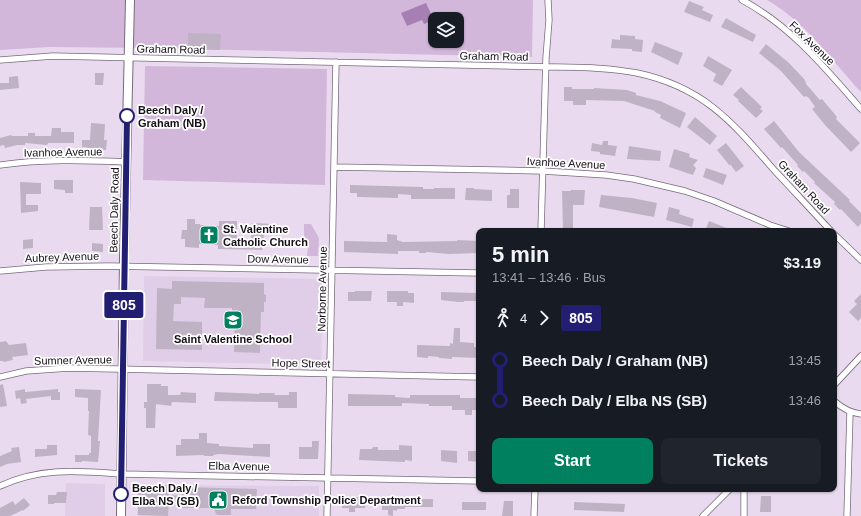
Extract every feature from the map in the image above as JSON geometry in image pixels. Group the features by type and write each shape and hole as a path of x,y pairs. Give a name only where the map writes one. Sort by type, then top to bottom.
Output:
{"main road":[{"name":"Beech Daly Road","path":"121,516 122,369 130,0"}],"street":[{"path":"541,228 546,66 549,20 548,0"},
{"name":"Fox Avenue","path":"742,0 776,22 799,42 826,69 861,109"},
{"name":"Graham Road","path":"0,60 52,56 546,66 600,68 638,73 675,85 703,99 724,115 828,228"},
{"name":"Norborne Avenue","path":"327,516 336,62"},
{"name":"Ivanhoe Avenue","path":"0,165 21,162 62,160 127,162"},
{"name":"Ivanhoe Avenue","path":"334,167 543,171 606,175 659,184 714,201 780,228"},
{"name":"Graham Road","path":"837,237 861,260"},
{"name":"Dow Avenue","path":"124,266 476,273"},
{"name":"Aubrey Avenue","path":"0,271 46,267 124,266"},
{"path":"837,382 861,356"},
{"name":"Sumner Avenue","path":"0,377 26,371 48,369 122,369"},
{"name":"Hope Street","path":"122,369 476,377"},
{"path":"837,404 850,412 861,414"},
{"path":"847,516 850,412"},
{"name":"Elba Avenue","path":"0,486 30,475 78,472 476,481"},
{"path":"534,516 535,492"},
{"path":"703,516 727,492"},
{"path":"744,492 744,516"}],"shaded area":[{"path":"0,0 533,0 532,57 49,47 0,50"},
{"path":"767,0 861,0 861,92 806,30 781,9"},
{"path":"426,3 430,12 428,12 428,22 424,24 422,20 407,26 401,13"},
{"path":"145,66 327,69 325,185 143,180"},
{"path":"304,224 311,224 319,238 318,256 307,256 308,247 304,241"},
{"name":"Saint Valentine School","path":"144,276 323,279 321,365 143,361"},
{"path":"66,483 105,484 105,516 65,516"},
{"path":"138,485 319,486 319,516 137,516"}],"building":[{"path":"689,1 704,7 702,10 713,15 710,22 684,12"},
{"path":"726,18 756,35 753,42 721,27"},
{"path":"188,33 221,34 220,50 188,49"},
{"path":"620,35 635,36 635,39 643,40 642,52 632,51 632,49 611,48 612,39 620,40"},
{"path":"655,42 683,53 678,65 651,52"},
{"path":"766,44 789,63 805,80 806,84 820,100 822,99 837,117 836,119 860,143 851,152 812,109 815,107 809,98 806,96 804,97 781,71 759,53"},
{"path":"708,56 732,70 722,86 713,81 716,74 703,66"},
{"path":"95,73 104,73 103,85 95,85"},
{"path":"18,76 19,88 0,90 0,83 9,83 9,77"},
{"path":"564,87 572,87 572,89 594,88 627,90 636,93 636,95 660,101 686,113 680,128 660,118 661,115 655,111 624,101 586,100 586,105 573,105 573,101 564,101"},
{"path":"741,87 762,107 760,109 763,111 756,118 733,95"},
{"path":"695,117 717,136 710,145 687,127"},
{"path":"774,121 799,152 850,200 849,201 861,213 861,223 858,227 841,209 840,210 834,204 835,202 814,183 815,182 804,171 803,172 797,166 798,165 782,147 781,148 764,129"},
{"path":"91,123 105,124 104,140 107,140 106,150 82,147 82,140 90,140"},
{"path":"52,128 61,128 61,132 74,132 74,143 48,143 47,145 25,143 25,145 5,148 4,145 0,146 0,138 11,135 28,136 28,133 35,133 35,136 51,136"},
{"path":"603,141 608,141 608,145 617,146 615,156 591,151 592,143 602,145"},
{"path":"726,143 744,166 736,172 717,150"},
{"path":"629,146 661,151 660,161 627,159"},
{"path":"674,149 690,154 689,157 698,160 693,165 696,168 693,175 669,167"},
{"path":"706,168 727,175 723,185 703,177"},
{"path":"54,180 73,180 73,193 65,193 65,190 54,189"},
{"path":"20,182 41,183 41,194 26,194 26,205 38,205 38,211 21,213"},
{"path":"350,185 423,187 423,189 455,188 455,199 411,199 411,195 398,194 398,198 357,197 357,193 350,193"},
{"path":"466,188 492,190 492,201 465,200"},
{"path":"510,189 519,189 519,208 507,208 507,195 510,195"},
{"path":"585,190 584,205 573,205 573,228 563,228 562,191"},
{"path":"601,195 632,198 657,203 654,217 599,207"},
{"path":"90,207 102,207 103,230 89,230"},
{"path":"669,207 680,210 679,214 694,219 692,227 666,220"},
{"name":"St. Valentine Catholic Church","path":"187,219 195,219 195,224 219,226 219,221 237,221 237,240 251,240 252,223 272,224 272,233 264,233 262,250 218,249 218,245 199,244 199,248 185,247 185,239 181,239 182,230 187,230"},
{"path":"709,221 726,228 706,228"},
{"path":"387,234 397,235 397,240 403,242 476,241 476,253 419,253 419,251 398,251 398,254 344,252 344,241 387,242"},
{"path":"33,239 33,248 23,249 23,240"},
{"path":"92,243 103,244 103,252 92,251"},
{"name":"Saint Valentine School","path":"172,281 264,283 266,302 264,302 264,312 261,312 260,353 234,352 235,311 232,311 232,308 204,308 205,298 181,297 181,304 174,304 173,321 202,322 202,350 156,349 157,288 172,289"},
{"path":"372,291 371,301 348,301 348,292"},
{"path":"387,291 408,291 408,293 414,293 414,303 403,302 403,306 397,306 397,302 387,302"},
{"path":"441,292 476,293 476,301 458,302 441,300"},
{"path":"861,294 861,318 858,321 849,312 857,304 854,301"},
{"path":"454,328 460,328 460,342 474,343 474,347 476,347 476,358 452,357 452,359 428,356 428,358 417,357 417,345 450,346 450,343 453,344"},
{"path":"6,341 9,345 26,343 28,355 12,357 13,360 4,362 0,361 0,342"},
{"path":"3,384 7,406 0,407 0,385"},
{"path":"147,384 161,384 161,386 168,386 168,395 180,395 181,392 196,393 196,403 172,402 171,406 156,404 155,428 146,428 146,408 144,408 144,402 147,402"},
{"path":"25,389 25,392 58,389 58,392 60,392 60,400 51,400 51,396 26,399 27,403 21,404 20,398 16,399 15,391"},
{"path":"75,389 101,390 98,462 75,462 75,455 89,455 89,453 91,453 91,436 88,435 88,398 75,397"},
{"path":"215,392 259,394 275,393 274,395 289,395 289,392 297,392 297,408 278,408 278,402 214,401"},
{"path":"348,394 395,395 395,397 410,398 410,395 460,395 460,398 476,398 476,410 472,410 472,415 465,415 465,410 452,410 452,406 429,406 429,404 402,403 402,406 348,406"},
{"path":"199,433 207,433 207,443 219,444 219,446 253,448 253,444 270,444 270,457 219,454 213,456 176,456 176,445 181,445 181,439 199,439"},
{"path":"312,441 319,441 318,459 299,459 299,447 312,447"},
{"path":"47,445 57,445 57,455 35,457 35,449 47,449"},
{"path":"399,445 412,446 412,461 359,460 360,449 372,449 373,447 378,447 378,450 399,450"},
{"path":"19,447 21,462 7,464 0,467 0,456 12,451 11,448"},
{"path":"441,450 457,451 457,463 441,461"},
{"path":"468,451 476,451 476,462 468,461"},
{"name":"Reford Township Police Department","path":"138,485 169,485 169,495 182,496 182,487 257,489 256,509 231,509 231,515 218,515 216,514 214,508 182,508 182,504 169,503 168,516 138,515"},
{"path":"57,492 67,492 66,503 48,504 48,495 56,495"},
{"path":"761,496 771,496 771,512 760,512"},
{"path":"342,497 359,497 359,500 366,500 365,508 355,508 355,512 349,512 349,508 342,508"},
{"path":"24,498 30,505 23,511 10,516 0,516 0,508 13,501 15,505"},
{"path":"409,499 433,499 433,507 405,507 405,509 397,509 397,511 393,510 393,516 388,515 388,510 382,510 382,500 409,501"},
{"path":"504,501 513,501 513,516 502,516"},
{"path":"462,502 486,502 486,510 462,510"},
{"path":"574,502 625,504 624,512 574,510"}],"bus line":[{"name":"805","path":"121,494 127,116"}],"place":[{"name":"Beech Daly / Graham (NB)","path":"127,116"},
{"name":"St. Valentine Catholic Church","path":"209,235"},
{"name":"Saint Valentine School","path":"233,320"},
{"name":"Beech Daly / Elba NS (SB)","path":"121,494"},
{"name":"Reford Township Police Department","path":"218,500"}]}
